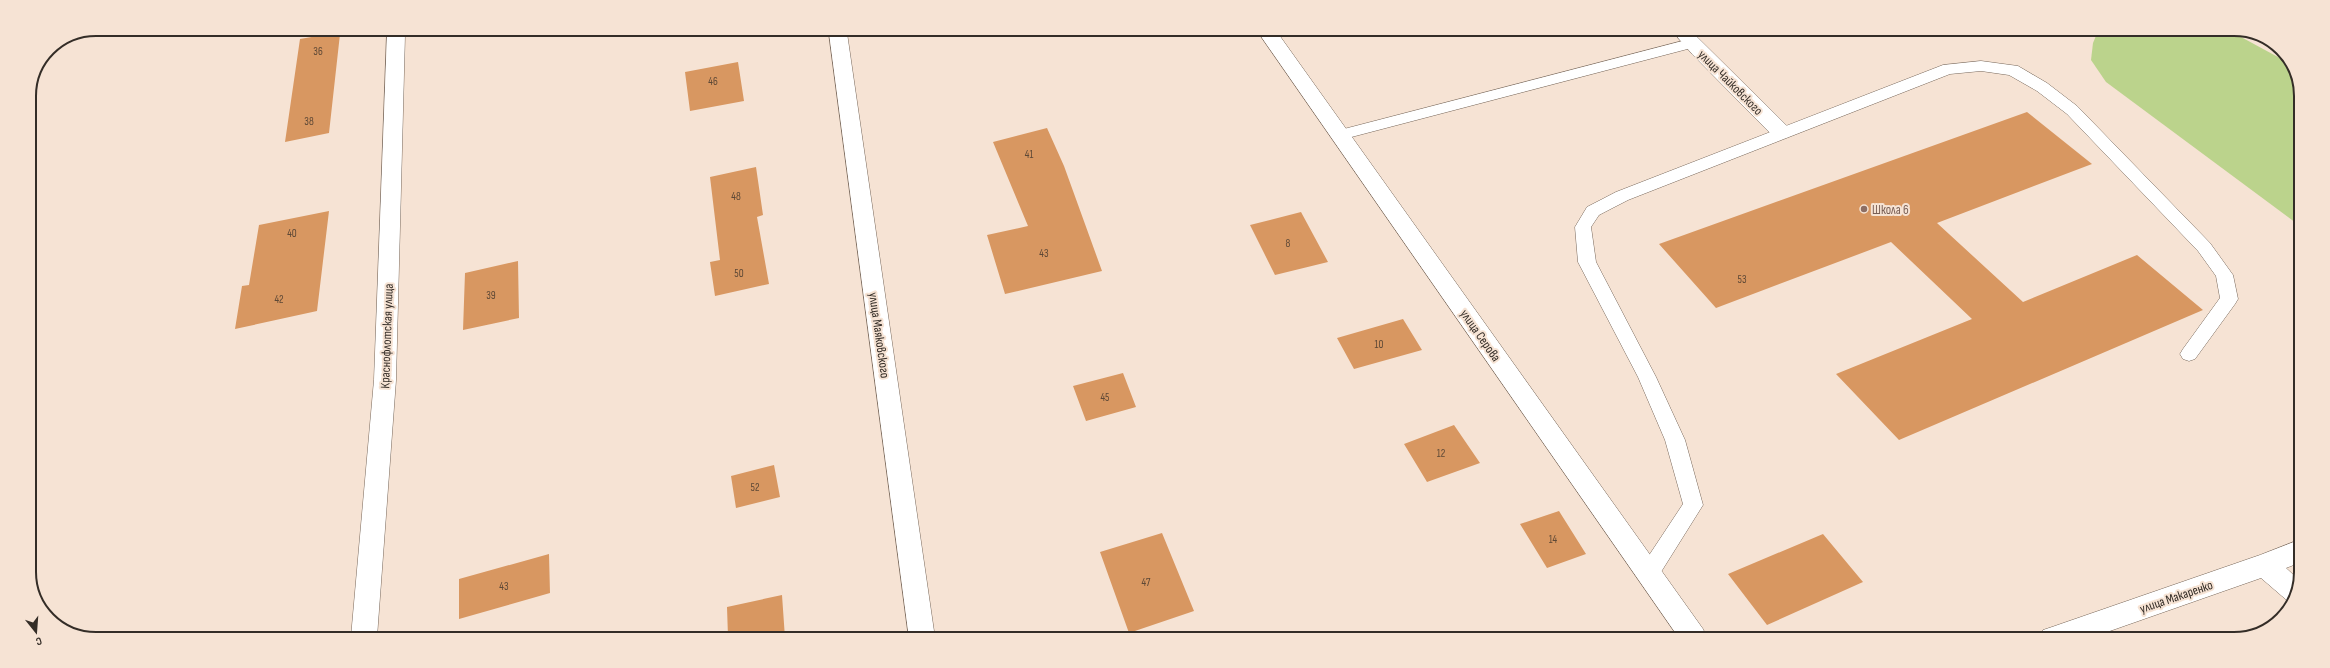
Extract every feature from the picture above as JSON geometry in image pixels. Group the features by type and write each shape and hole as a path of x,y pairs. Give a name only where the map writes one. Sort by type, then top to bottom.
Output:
{"street":[{"name":"Краснофлотская улица","path":"364,632 385,380 396,36"},
{"name":"улица Маяковского","path":"838,36 921,632"},
{"name":"улица Серова","path":"1269,36 1690,632"},
{"name":"улица Чайковского","path":"1688,37 1699,51 1781,132"},
{"name":"улица Макаренко","path":"2072,632 2265,565 2294,553"},
{"path":"2265,565 2291,590"}],"lane":[{"path":"1340,136 1688,37"},
{"path":"1649,573 1659,560 1693,505 1675,440 1647,377 1587,262 1583,227 1593,211 1622,196 1781,132 1948,69 1981,66 2013,70 2042,87 2072,110 2204,247 2224,275 2229,299 2189,354"}],"green space":[{"path":"2096,36 2234,36 2241,37 2282,59 2291,76 2294,92 2294,222 2106,82 2091,60 2093,43"}],"building":[{"path":"317,36 340,36 329,133 285,142 300,39"},
{"path":"738,62 744,101 690,111 685,72"},
{"path":"2027,112 2092,164 1937,223 2023,302 2137,255 2203,310 1899,440 1836,374 1972,319 1891,242 1716,308 1659,244"},
{"path":"1047,128 1064,166 1102,271 1005,294 987,235 1028,226 993,142"},
{"path":"756,167 763,215 757,217 769,284 715,296 710,262 720,260 710,177"},
{"path":"329,211 317,311 235,329 242,286 249,285 259,225"},
{"path":"1301,212 1328,262 1275,275 1250,225"},
{"path":"518,261 519,318 463,330 465,273"},
{"path":"1403,319 1422,350 1354,369 1337,338"},
{"path":"1123,373 1136,407 1086,421 1073,386"},
{"path":"1454,425 1480,463 1427,482 1404,444"},
{"path":"774,465 780,497 736,508 731,476"},
{"path":"1559,511 1586,554 1547,568 1520,524"},
{"path":"1162,533 1194,611 1129,632 1100,552"},
{"path":"1823,534 1863,582 1767,625 1728,574"},
{"path":"549,554 550,593 459,619 459,579"},
{"path":"782,595 785,632 728,632 727,607"}],"place":[{"name":"Школа 6","path":"1864,209"}]}
